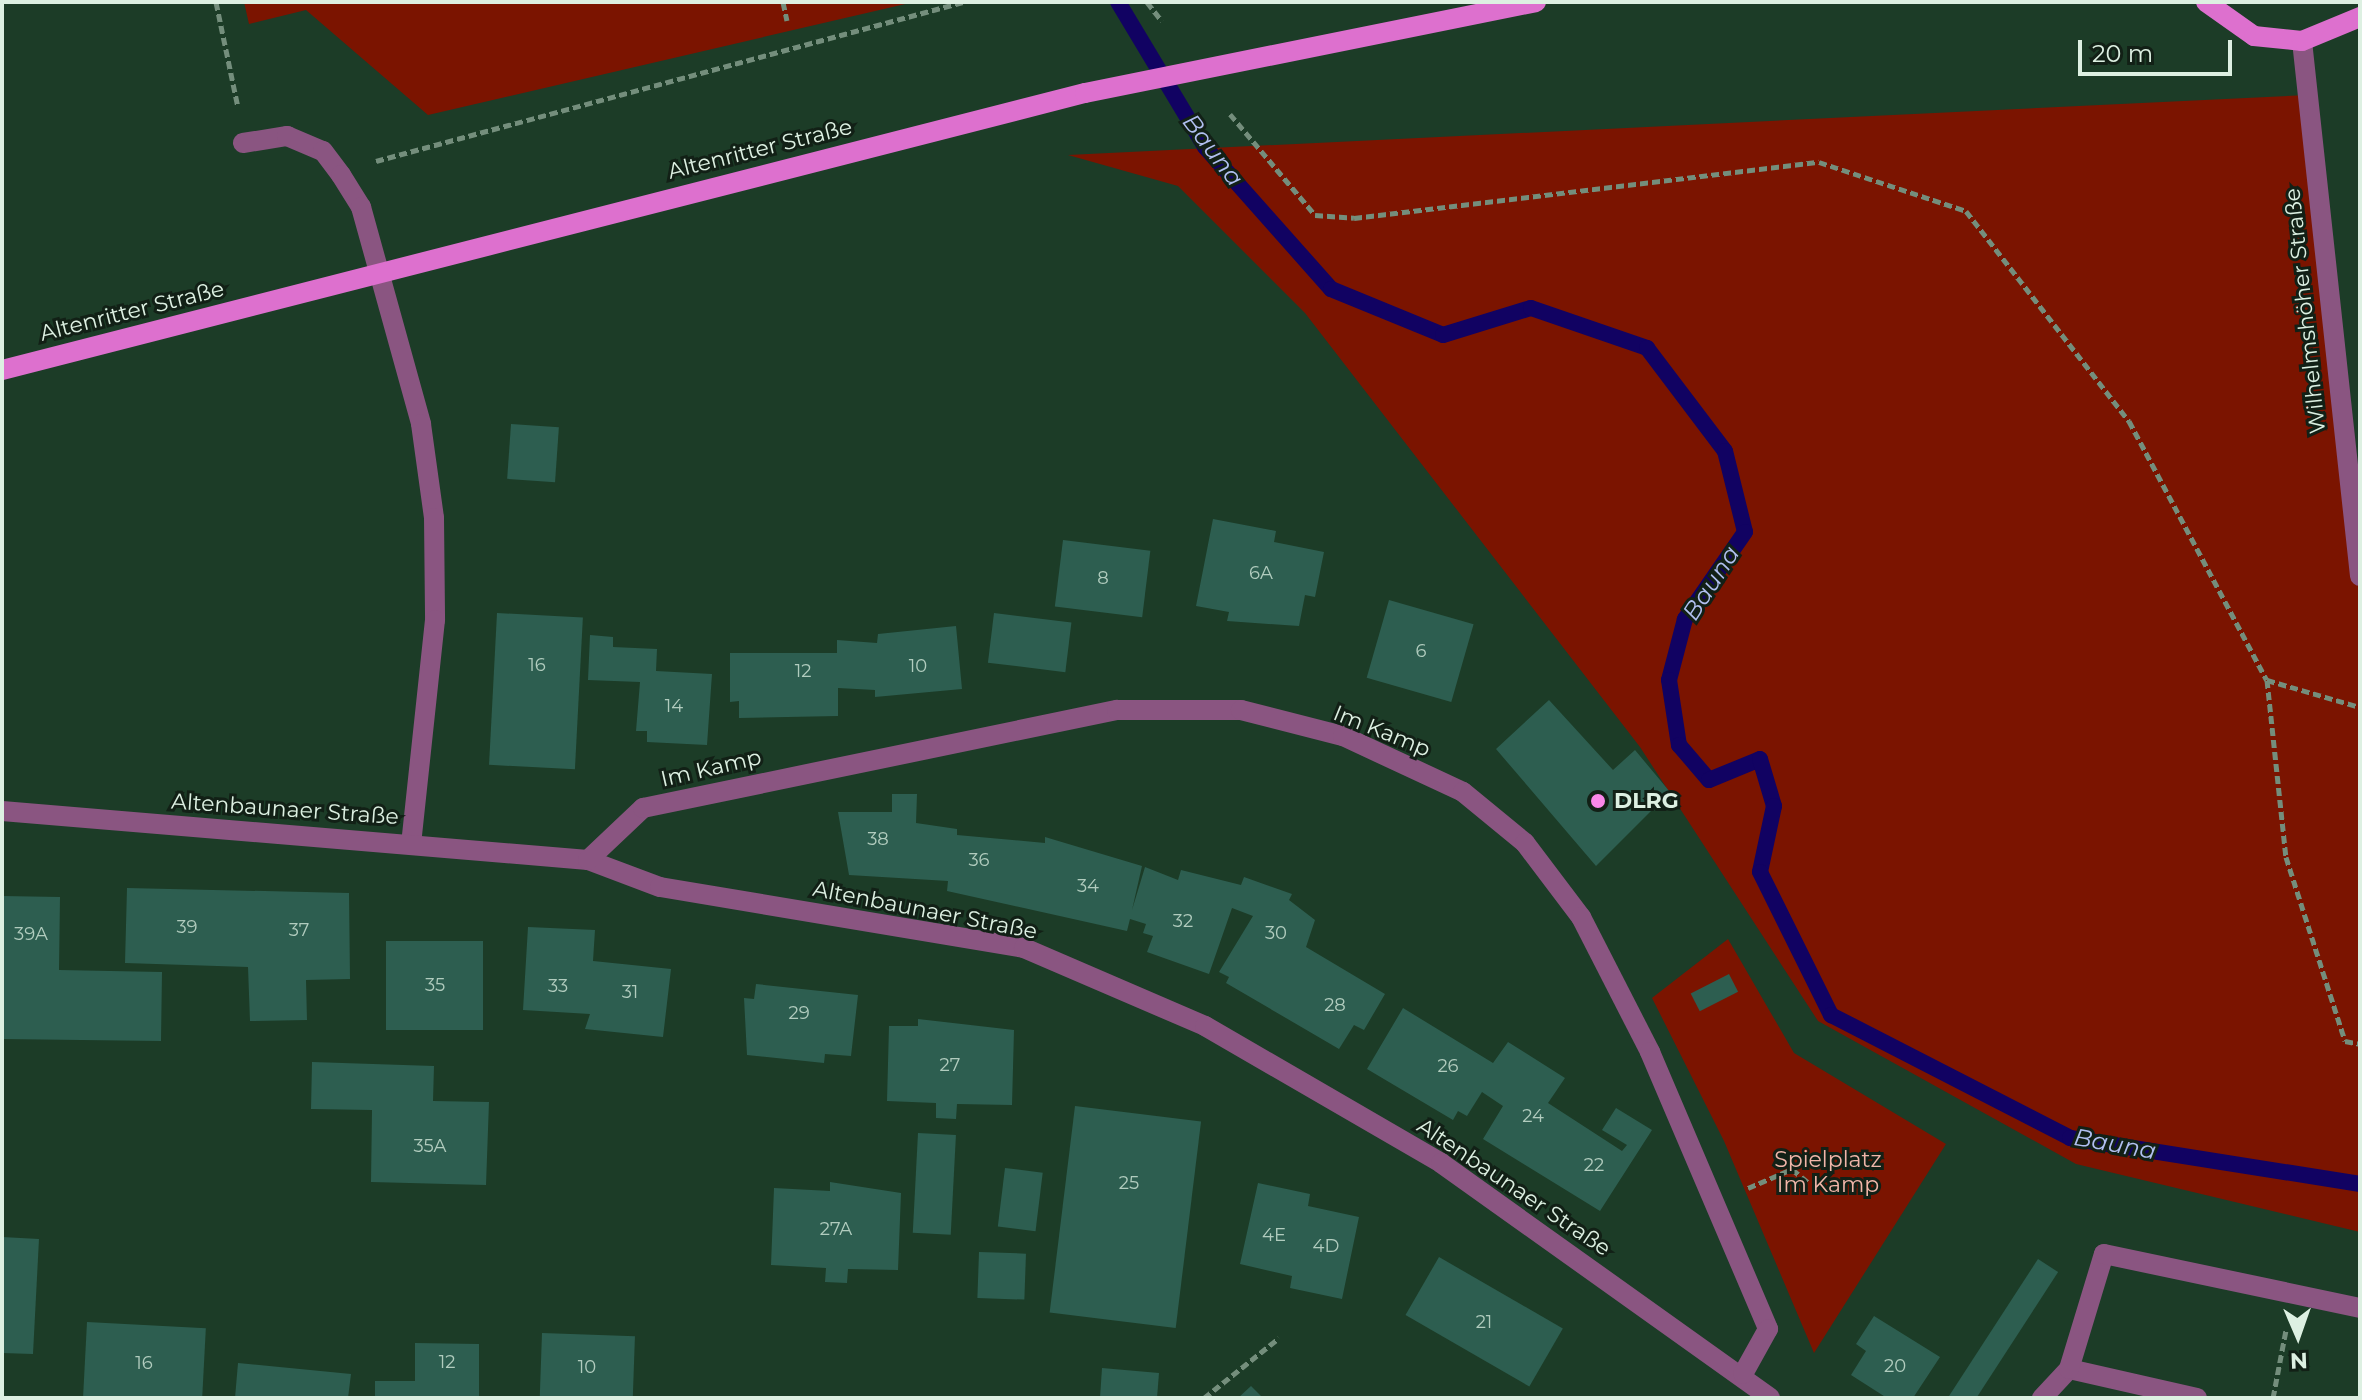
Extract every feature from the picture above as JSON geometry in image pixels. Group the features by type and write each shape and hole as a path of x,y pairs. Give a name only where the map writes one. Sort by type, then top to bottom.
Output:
{"main road":[{"name":"Altenritter Straße","path":"2,370 426,257 1085,93 1240,57 1536,2"},
{"path":"2206,2 2254,36 2302,41 2360,17"}],"street":[{"name":"Wilhelmshöher Straße","path":"2302,41 2360,576"},
{"path":"243,143 287,136 323,151 341,175 361,207 421,424 434,518 435,620 411,843"},
{"name":"Im Kamp","path":"588,860 643,808 1117,710 1241,710 1343,736 1463,792 1525,843 1581,917 1714,1203 1768,1329 1743,1374"},
{"name":"Altenbaunaer Straße","path":"2,811 588,860 660,887 1024,948 1205,1026 1441,1163 1743,1374 1770,1398"},
{"path":"2042,1398 2069,1369 2104,1254 2360,1308"},
{"path":"2069,1369 2197,1398"}],"path":[{"path":"216,2 243,143"},
{"path":"783,2 787,21"},
{"path":"341,175 405,149 963,2"},
{"path":"1147,2 1162,21"},
{"path":"1230,114 1315,215 1354,218 1819,162 1966,211 2129,421 2267,680 2286,857 2345,1041 2360,1044"},
{"path":"2267,680 2360,707"},
{"path":"1714,1203 1792,1169 1810,1184"},
{"path":"2273,1398 2293,1294"},
{"path":"1204,1398 1279,1338"}],"green space":[{"path":"244,2 914,2 428,115 306,10 249,24"},
{"path":"2307,95 2360,576 2360,1232 2076,1164 1818,1021 1640,747 1305,313 1178,186 1068,155"},
{"name":"Spielplatz Im Kamp","path":"1728,939 1794,1053 1946,1144 1814,1353 1724,1141 1652,998"}],"building":[{"path":"511,424 559,427 555,482 507,479"},
{"path":"1213,519 1276,531 1274,542 1324,552 1315,597 1305,595 1299,626 1227,621 1229,612 1196,606"},
{"path":"1063,540 1150,551 1142,617 1055,607"},
{"path":"1389,600 1474,624 1451,702 1367,678"},
{"path":"497,613 583,618 575,769 489,765"},
{"path":"994,613 1071,623 1065,672 988,663"},
{"path":"956,626 962,689 875,697 875,690 838,688 838,716 739,718 739,701 730,702 730,653 837,653 837,640 877,643 878,634"},
{"path":"590,635 613,637 613,647 657,649 656,671 712,674 707,745 647,742 647,731 636,731 640,682 588,680"},
{"name":"DLRG","path":"1549,700 1613,770 1635,750 1670,792 1596,866 1496,749"},
{"path":"892,794 917,794 916,823 957,829 957,835 1045,843 1045,837 1142,866 1132,910 1145,867 1178,880 1181,870 1241,885 1244,877 1292,894 1289,900 1315,920 1306,947 1385,994 1364,1030 1354,1025 1339,1049 1226,983 1229,977 1219,972 1253,916 1232,908 1209,974 1147,952 1153,936 1143,933 1146,924 1130,919 1127,931 947,891 948,881 849,875 838,812 892,812"},
{"path":"127,888 349,893 350,979 306,980 307,1020 250,1021 248,967 125,963"},
{"path":"2,896 60,897 59,970 162,972 161,1041 2,1039"},
{"path":"528,927 595,930 593,961 671,969 663,1037 585,1029 590,1014 523,1010"},
{"path":"386,941 483,941 483,1030 386,1030"},
{"path":"1729,974 1738,992 1700,1011 1691,994"},
{"path":"756,984 858,995 851,1056 825,1054 824,1063 747,1055 744,998 754,999"},
{"path":"1403,1008 1493,1063 1508,1042 1565,1078 1548,1103 1622,1151 1627,1145 1602,1130 1616,1108 1652,1130 1600,1211 1483,1139 1503,1106 1482,1092 1467,1116 1458,1111 1453,1120 1367,1069"},
{"path":"918,1019 1014,1030 1012,1105 957,1104 956,1119 936,1118 936,1103 887,1101 889,1026 918,1026"},
{"path":"312,1062 434,1066 433,1101 489,1102 486,1185 371,1182 372,1110 311,1109"},
{"path":"1075,1106 1201,1121 1176,1328 1050,1312"},
{"path":"918,1133 956,1135 951,1235 913,1233"},
{"path":"1005,1168 1043,1173 1036,1231 998,1227"},
{"path":"830,1182 901,1193 898,1270 848,1269 847,1283 825,1282 826,1268 771,1265 774,1188 830,1191"},
{"path":"1258,1183 1310,1194 1308,1206 1359,1217 1342,1299 1290,1288 1292,1276 1240,1264"},
{"path":"2,1237 39,1239 33,1354 2,1353"},
{"path":"979,1252 1026,1254 1024,1300 977,1298"},
{"path":"1439,1257 1563,1328 1529,1387 1406,1315"},
{"path":"2038,1259 2058,1272 1976,1398 1948,1398"},
{"path":"1874,1316 1940,1357 1913,1398 1887,1398 1851,1375 1866,1351 1856,1344"},
{"path":"87,1322 206,1328 202,1398 83,1398"},
{"path":"542,1333 635,1336 633,1398 540,1398"},
{"path":"415,1343 479,1344 479,1398 375,1398 375,1381 415,1381"},
{"path":"238,1363 351,1374 348,1398 235,1398"},
{"path":"1102,1368 1159,1373 1157,1398 1100,1398"},
{"path":"1251,1386 1263,1398 1238,1398"}],"waterway":[{"name":"Bauna","path":"1118,2 1205,147 1331,289 1443,335 1531,308 1647,348 1725,451 1745,532 1685,619 1669,680 1679,745 1709,780 1760,759 1774,806 1760,872 1831,1015 2070,1138 2360,1184"}],"place":[{"name":"DLRG","path":"1598,801"}]}
